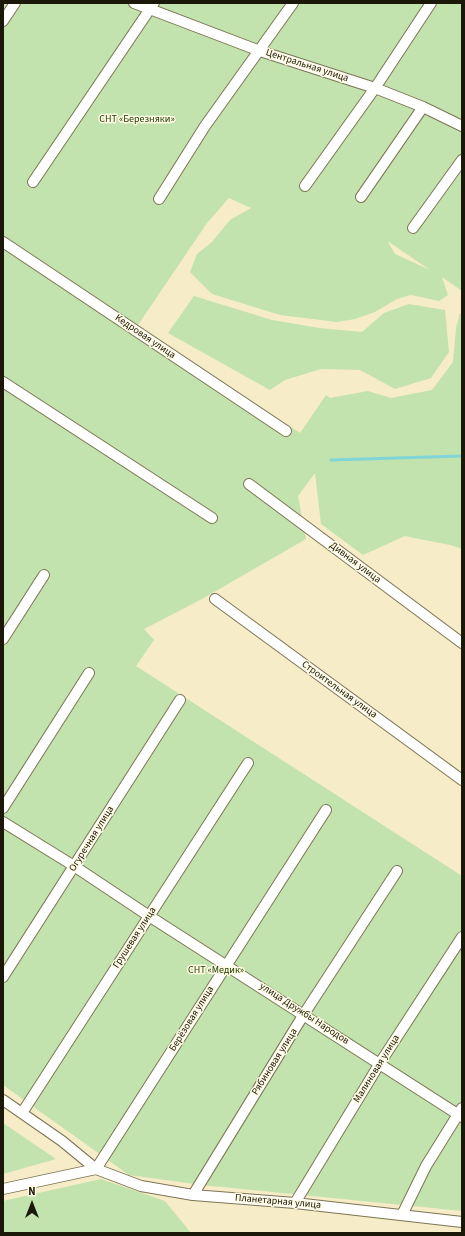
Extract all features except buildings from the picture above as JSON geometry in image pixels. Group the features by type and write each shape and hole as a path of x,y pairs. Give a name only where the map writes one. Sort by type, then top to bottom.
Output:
{"street":[{"path":"3,21 15,3"},
{"name":"Центральная улица","path":"134,3 152,6 260,51 375,88 462,126"},
{"path":"159,199 205,126 293,3"},
{"path":"305,186 375,88 431,3"},
{"path":"33,182 152,6"},
{"path":"361,197 423,108"},
{"path":"413,228 462,160"},
{"name":"Кедровая улица","path":"3,242 286,431"},
{"path":"3,382 212,518"},
{"name":"Дивная улица","path":"249,484 462,643"},
{"path":"3,639 44,575"},
{"name":"Строительная улица","path":"215,599 462,780"},
{"path":"3,808 89,673"},
{"name":"Огуречная улица","path":"3,977 180,700"},
{"name":"Грушевая улица","path":"22,1113 248,763"},
{"name":"Берёзовая улица","path":"96,1169 326,810"},
{"name":"улица Дружбы Народов","path":"3,822 380,1063 461,1113"},
{"name":"Рябиновая улица","path":"192,1195 304,1014 397,871"},
{"name":"Малиновая улица","path":"295,1203 380,1063 462,937"},
{"path":"3,1100 62,1141 96,1169"},
{"path":"402,1215 426,1166 461,1113"},
{"path":"3,1189 96,1169"},
{"name":"Планетарная улица","path":"96,1169 141,1186 192,1195 295,1203 462,1222"}],"green space":[{"name":"СНТ «Медик»","path":"3,3 462,3 462,291 442,277 448,295 439,301 411,295 397,299 375,312 355,319 337,322 280,315 212,294 190,272 197,254 212,242 230,220 251,208 229,198 207,223 138,325 300,433 326,395 330,398 368,391 391,398 432,390 453,362 456,328 460,313 462,313 462,549 450,545 405,536 363,555 321,524 315,473 298,496 306,539 202,599 144,629 154,640 136,666 462,876 462,1211 202,1185 129,1175 3,1085","holes":["389,242 430,270 395,254"]},
{"path":"194,296 272,320 319,328 362,332 384,313 409,304 445,310 449,352 431,378 395,389 360,370 321,369 285,380 270,390 168,333"},
{"path":"3,1123 56,1159 3,1174"},
{"path":"101,1179 165,1201 191,1233 3,1233 3,1201"}],"waterway":[{"path":"331,460 462,456"}],"park label":[{"name":"СНТ «Березняки»","path":"137,120"}]}
